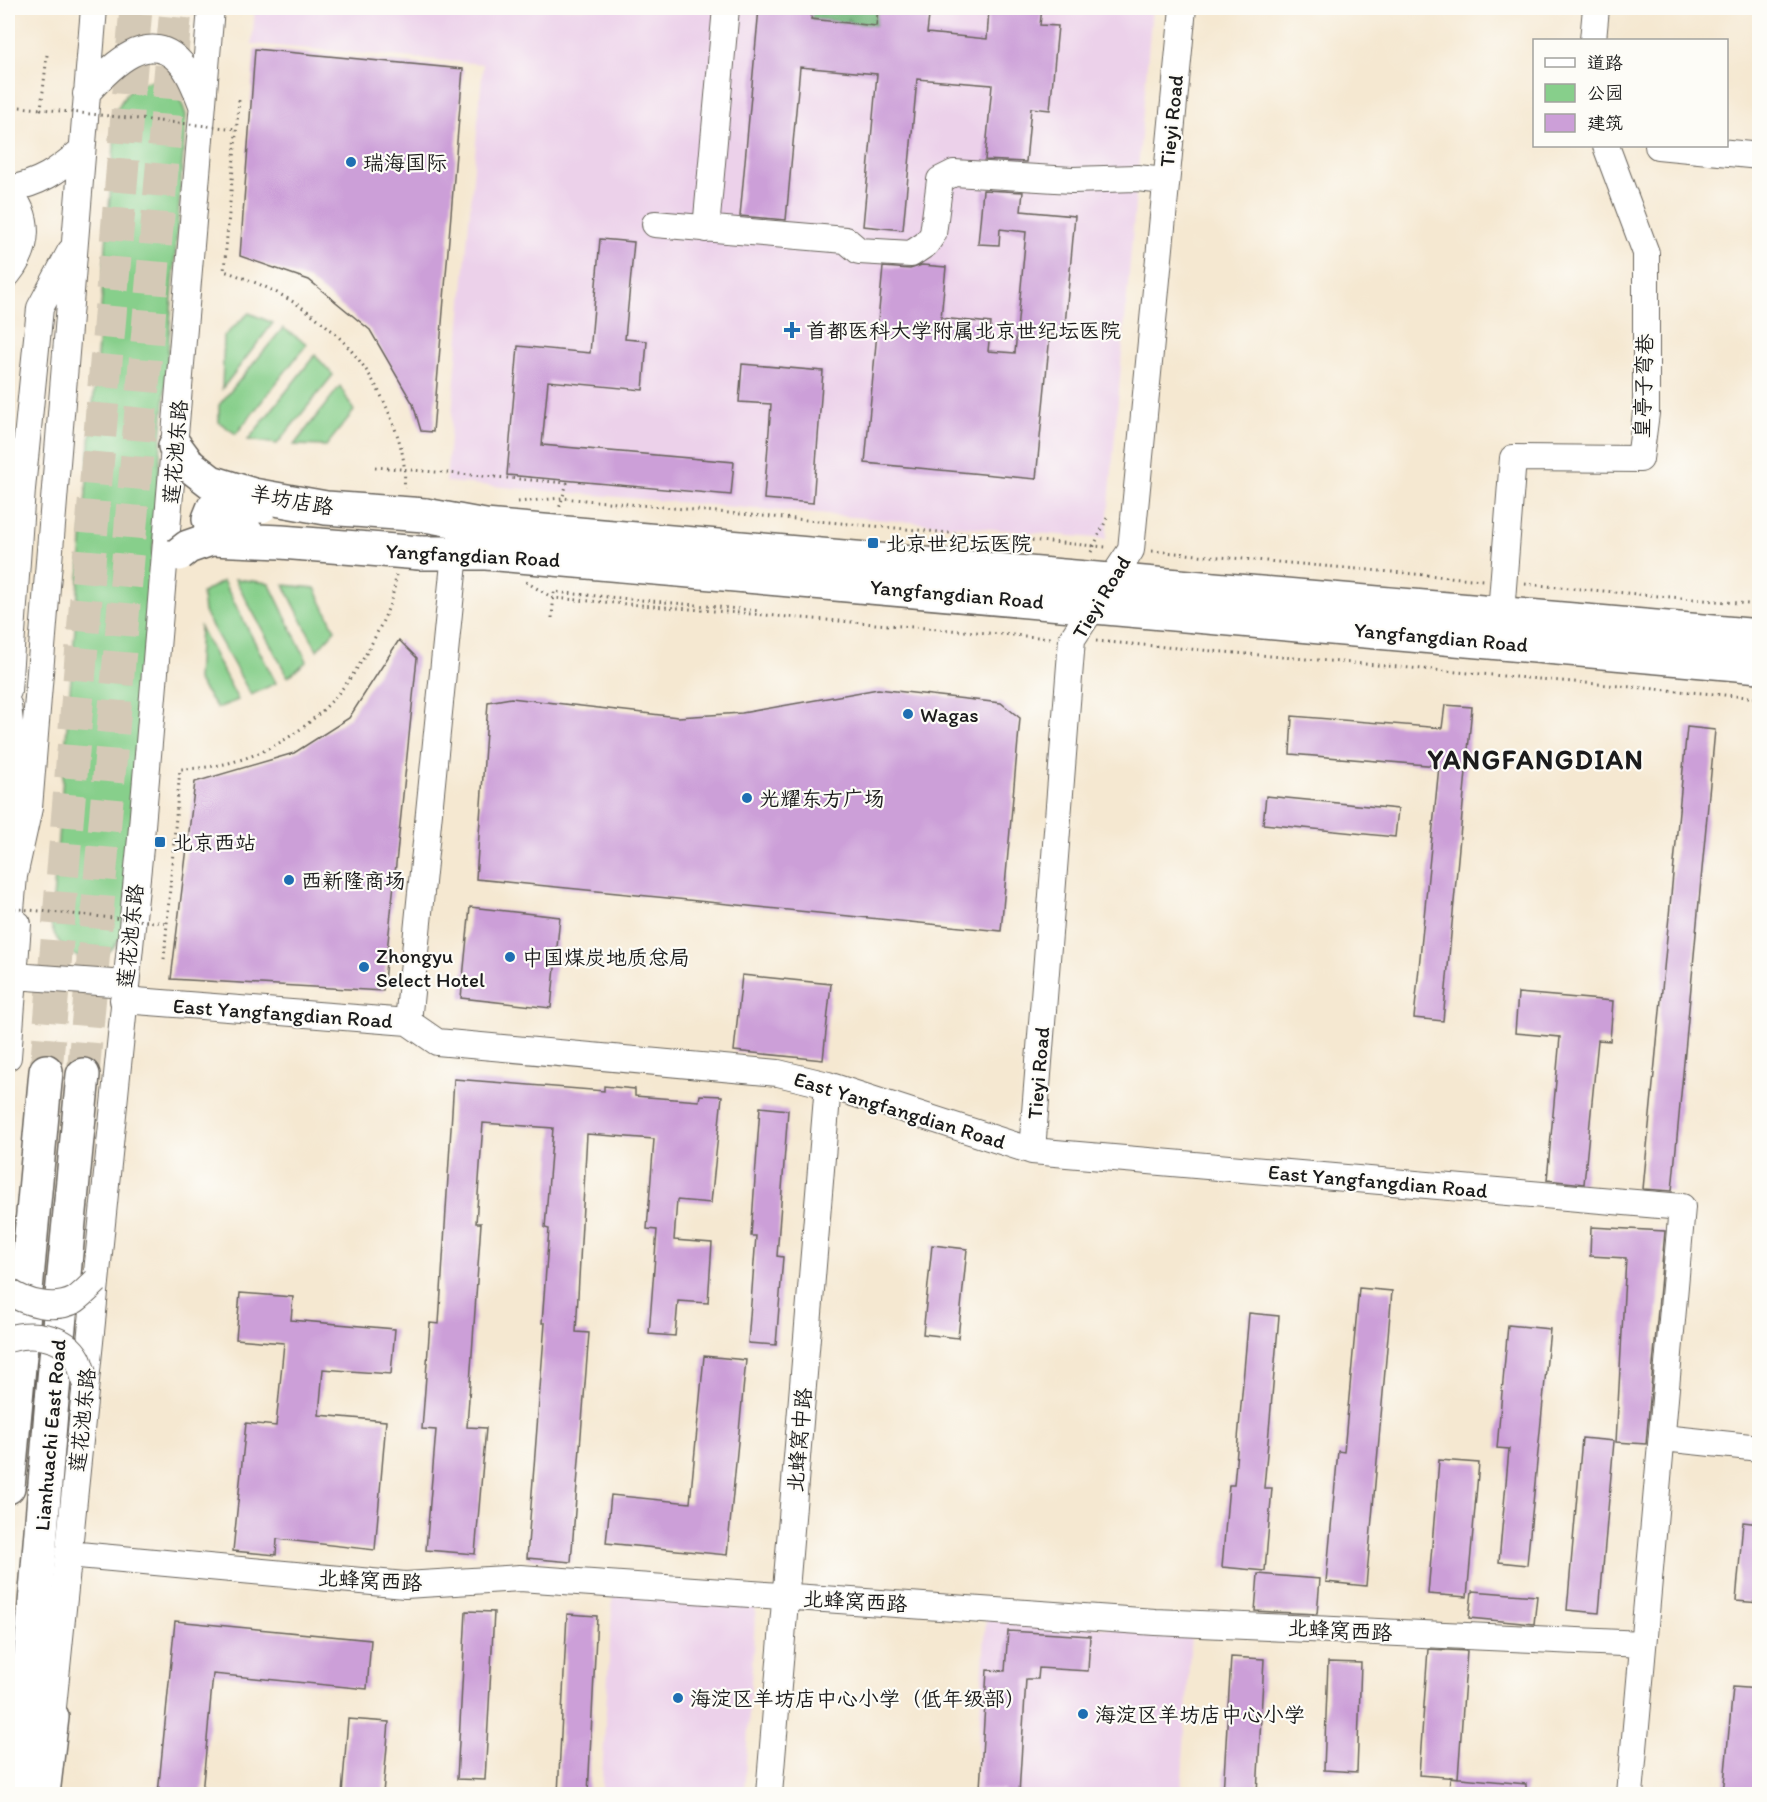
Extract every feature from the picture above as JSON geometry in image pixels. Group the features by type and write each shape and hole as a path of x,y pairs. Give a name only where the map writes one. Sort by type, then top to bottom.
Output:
{"main road":[{"name":"羊坊店路","path":"182,455 211,482 253,495 326,508 414,504"},
{"name":"Yangfangdian Road","path":"414,504 485,526 871,557 1101,593 1760,666"},
{"path":"281,542 215,525 209,519 213,509 248,505 326,508"},
{"name":"Yangfangdian Road","path":"172,562 188,547 211,539 281,542 409,562 455,553 486,553 1101,593 1502,597 1760,636"},
{"name":"Lianhuachi East Road","path":"8,1487 46,1071"},
{"name":"Lianhuachi East Road","path":"19,1794 52,1400 83,1075"},
{"path":"43,1794 52,1717"}],"street":[{"path":"81,8 79,29 90,56"},
{"path":"8,1057 94,8"},
{"name":"莲花池东路","path":"57,1794 52,1717 124,992 182,455 211,8"},
{"path":"706,229 726,8"},
{"name":"Tieyi Road","path":"1032,1151 1072,639 1131,550 1183,8"},
{"path":"1593,39 1596,8"},
{"path":"86,94 110,66 127,54 143,50 160,50 176,58 184,67 203,108"},
{"name":"皇亭子弯巷","path":"1502,597 1513,458 1640,459 1646,413 1646,253 1606,147"},
{"path":"1669,147 1760,156"},
{"path":"8,274 22,253 26,233 21,210 8,190 50,177 82,150"},
{"path":"655,225 846,240 859,250 911,254 926,244 933,234 940,180 954,173 1072,180 1137,178 1165,181"},
{"path":"8,692 22,489 40,308 55,276 74,246"},
{"path":"408,1022 455,553"},
{"path":"8,705 14,759 8,828 14,876"},
{"path":"8,943 14,876 29,808"},
{"name":"East Yangfangdian Road","path":"14,976 124,992 408,1022 437,1042 778,1073 828,1085 1032,1151 1682,1207 1663,1438"},
{"name":"北蜂窝中路","path":"769,1794 828,1085"},
{"path":"8,1291 19,1299 42,1305 74,1301 96,1281"},
{"path":"8,1339 41,1335 61,1344 77,1357 86,1382"},
{"path":"1630,1794 1663,1438 1760,1448"},
{"name":"北蜂窝西路","path":"68,1554 405,1585 520,1578 1155,1622 1643,1644"}],"path":[{"path":"41,109 46,55"},
{"path":"239,100 224,271 294,302 338,333 363,362 380,392 401,442 414,504"},
{"path":"8,106 237,129"},
{"path":"375,467 567,483 562,498"},
{"path":"507,503 562,498 1131,550 1502,597 1760,605"},
{"path":"164,959 180,769 219,767 271,747 300,730 330,706 362,663 409,562"},
{"path":"524,581 553,598 1072,639 1760,698"},
{"path":"552,618 554,592 761,610"},
{"path":"8,908 167,923"}],"shaded area":[{"name":"首都医科大学附属北京世纪坛医院","path":"255,8 1152,8 1106,539 446,482 483,64 252,44"},
{"name":"海淀区羊坊店中心小学（低年级部）","path":"613,1592 756,1601 744,1794 601,1794"},
{"name":"海淀区羊坊店中心小学","path":"986,1619 1191,1634 1181,1794 975,1794"}],"green space":[{"path":"813,8 878,8 876,26 811,19"},
{"path":"150,81 170,88 181,101 186,115 124,932 113,948 104,955 85,959 68,951 61,944 51,925 117,109 130,90"},
{"path":"249,313 273,323 222,389 224,336"},
{"path":"283,328 307,344 236,434 219,422 219,405"},
{"path":"315,355 333,375 277,444 248,440"},
{"path":"340,386 354,411 326,446 294,445"},
{"path":"235,579 269,583 307,661 288,677"},
{"path":"223,581 276,683 251,695 204,612 202,593"},
{"path":"284,585 315,588 335,630 317,650"},
{"path":"200,627 238,700 217,708 197,680"}],"building":[{"path":"759,8 813,8 811,19 876,26 878,8 930,8 927,33 987,39 989,8 1042,8 1040,25 1058,26 1050,110 1031,108 1026,162 985,160 992,85 917,79 903,230 863,226 877,74 800,67 786,220 740,216"},
{"name":"瑞海国际","path":"255,49 463,69 433,432 421,431 413,404 370,330 309,280 240,256"},
{"path":"983,190 1023,192 1021,211 1075,216 1064,336 1050,335 1036,479 865,463 883,267 910,269 922,265 946,267 941,318 991,323 988,351 1015,353 1026,232 1000,229 999,245 978,244"},
{"path":"600,239 634,242 625,339 647,341 643,390 548,381 542,445 734,462 731,495 507,475 518,346 590,353"},
{"path":"742,364 823,371 813,503 764,499 771,404 739,402"},
{"name":"西新隆商场","path":"399,640 417,658 383,991 171,979 195,782 294,753 349,718"},
{"name":"光耀东方广场","path":"878,689 1001,703 1020,718 1001,931 476,879 488,702 511,698 678,717 742,713"},
{"path":"1445,705 1472,707 1443,1021 1414,1018 1439,766 1290,754 1292,716 1442,728"},
{"path":"1687,727 1715,730 1672,1191 1643,1189"},
{"path":"1266,796 1398,809 1395,837 1263,824"},
{"name":"中国煤炭地质总局","path":"470,907 560,917 551,1008 461,998"},
{"path":"742,975 831,984 823,1060 734,1051"},
{"path":"1518,993 1613,1001 1610,1041 1598,1040 1584,1184 1547,1180 1560,1037 1515,1033"},
{"path":"454,1079 604,1091 604,1086 635,1089 635,1096 699,1101 700,1095 722,1096 711,1203 677,1200 674,1240 712,1243 708,1303 678,1301 675,1336 649,1334 657,1230 647,1229 654,1139 587,1134 576,1332 589,1333 571,1562 527,1558 545,1323 542,1323 549,1229 545,1228 553,1128 483,1123 476,1223 481,1223 467,1427 486,1428 475,1554 426,1550 436,1430 422,1429 430,1323 439,1324"},
{"path":"760,1107 788,1110 777,1256 783,1257 776,1345 748,1343 756,1236 751,1236"},
{"path":"1591,1227 1665,1231 1646,1444 1616,1442 1626,1258 1590,1256"},
{"path":"932,1245 967,1249 958,1338 923,1334"},
{"path":"1359,1288 1392,1291 1366,1586 1326,1582 1338,1451 1344,1452"},
{"path":"240,1293 293,1297 291,1320 395,1329 391,1374 323,1369 319,1415 386,1421 375,1550 277,1539 276,1555 233,1551 246,1423 276,1426 284,1343 236,1339"},
{"path":"1249,1313 1279,1316 1264,1488 1272,1488 1265,1571 1222,1567 1229,1485 1234,1485"},
{"path":"1508,1325 1550,1329 1527,1565 1499,1562 1509,1449 1497,1448"},
{"path":"704,1356 746,1360 727,1555 606,1543 611,1495 690,1503"},
{"path":"1582,1438 1614,1441 1599,1613 1567,1610"},
{"path":"1439,1460 1479,1463 1467,1597 1428,1594"},
{"path":"1743,1522 1760,1524 1760,1603 1736,1601"},
{"path":"1258,1574 1320,1579 1317,1614 1255,1611"},
{"path":"1472,1591 1537,1596 1534,1624 1469,1618"},
{"path":"466,1611 494,1612 485,1780 457,1779"},
{"path":"567,1614 597,1616 588,1794 558,1794"},
{"path":"175,1621 371,1640 367,1689 213,1674 202,1794 158,1794"},
{"path":"1008,1631 1090,1636 1088,1671 1039,1668 1038,1679 1026,1679 1019,1794 1004,1794 1004,1790 980,1789 987,1670 1005,1671"},
{"path":"1428,1649 1467,1651 1458,1778 1419,1775"},
{"path":"1231,1657 1264,1659 1257,1794 1223,1794"},
{"path":"1328,1662 1361,1663 1357,1772 1324,1770"},
{"path":"1733,1687 1760,1689 1760,1794 1723,1794"},
{"path":"348,1719 389,1722 383,1794 342,1794"},
{"path":"1450,1777 1526,1784 1526,1794 1449,1794"}],"tunnel":[{"path":"46,1071 136,8"},
{"path":"83,1075 176,8"}],"place":[{"name":"瑞海国际","path":"351,162"},
{"name":"首都医科大学附属北京世纪坛医院","path":"792,330"},
{"name":"北京世纪坛医院","path":"873,543"},
{"name":"Wagas","path":"908,714"},
{"name":"光耀东方广场","path":"747,798"},
{"name":"北京西站","path":"160,842"},
{"name":"西新隆商场","path":"289,880"},
{"name":"中国煤炭地质总局","path":"510,957"},
{"name":"Zhongyu Select Hotel","path":"364,967"},
{"name":"海淀区羊坊店中心小学（低年级部）","path":"678,1698"},
{"name":"海淀区羊坊店中心小学","path":"1083,1714"}],"district":[{"name":"YANGFANGDIAN","path":"1536,759"}]}
